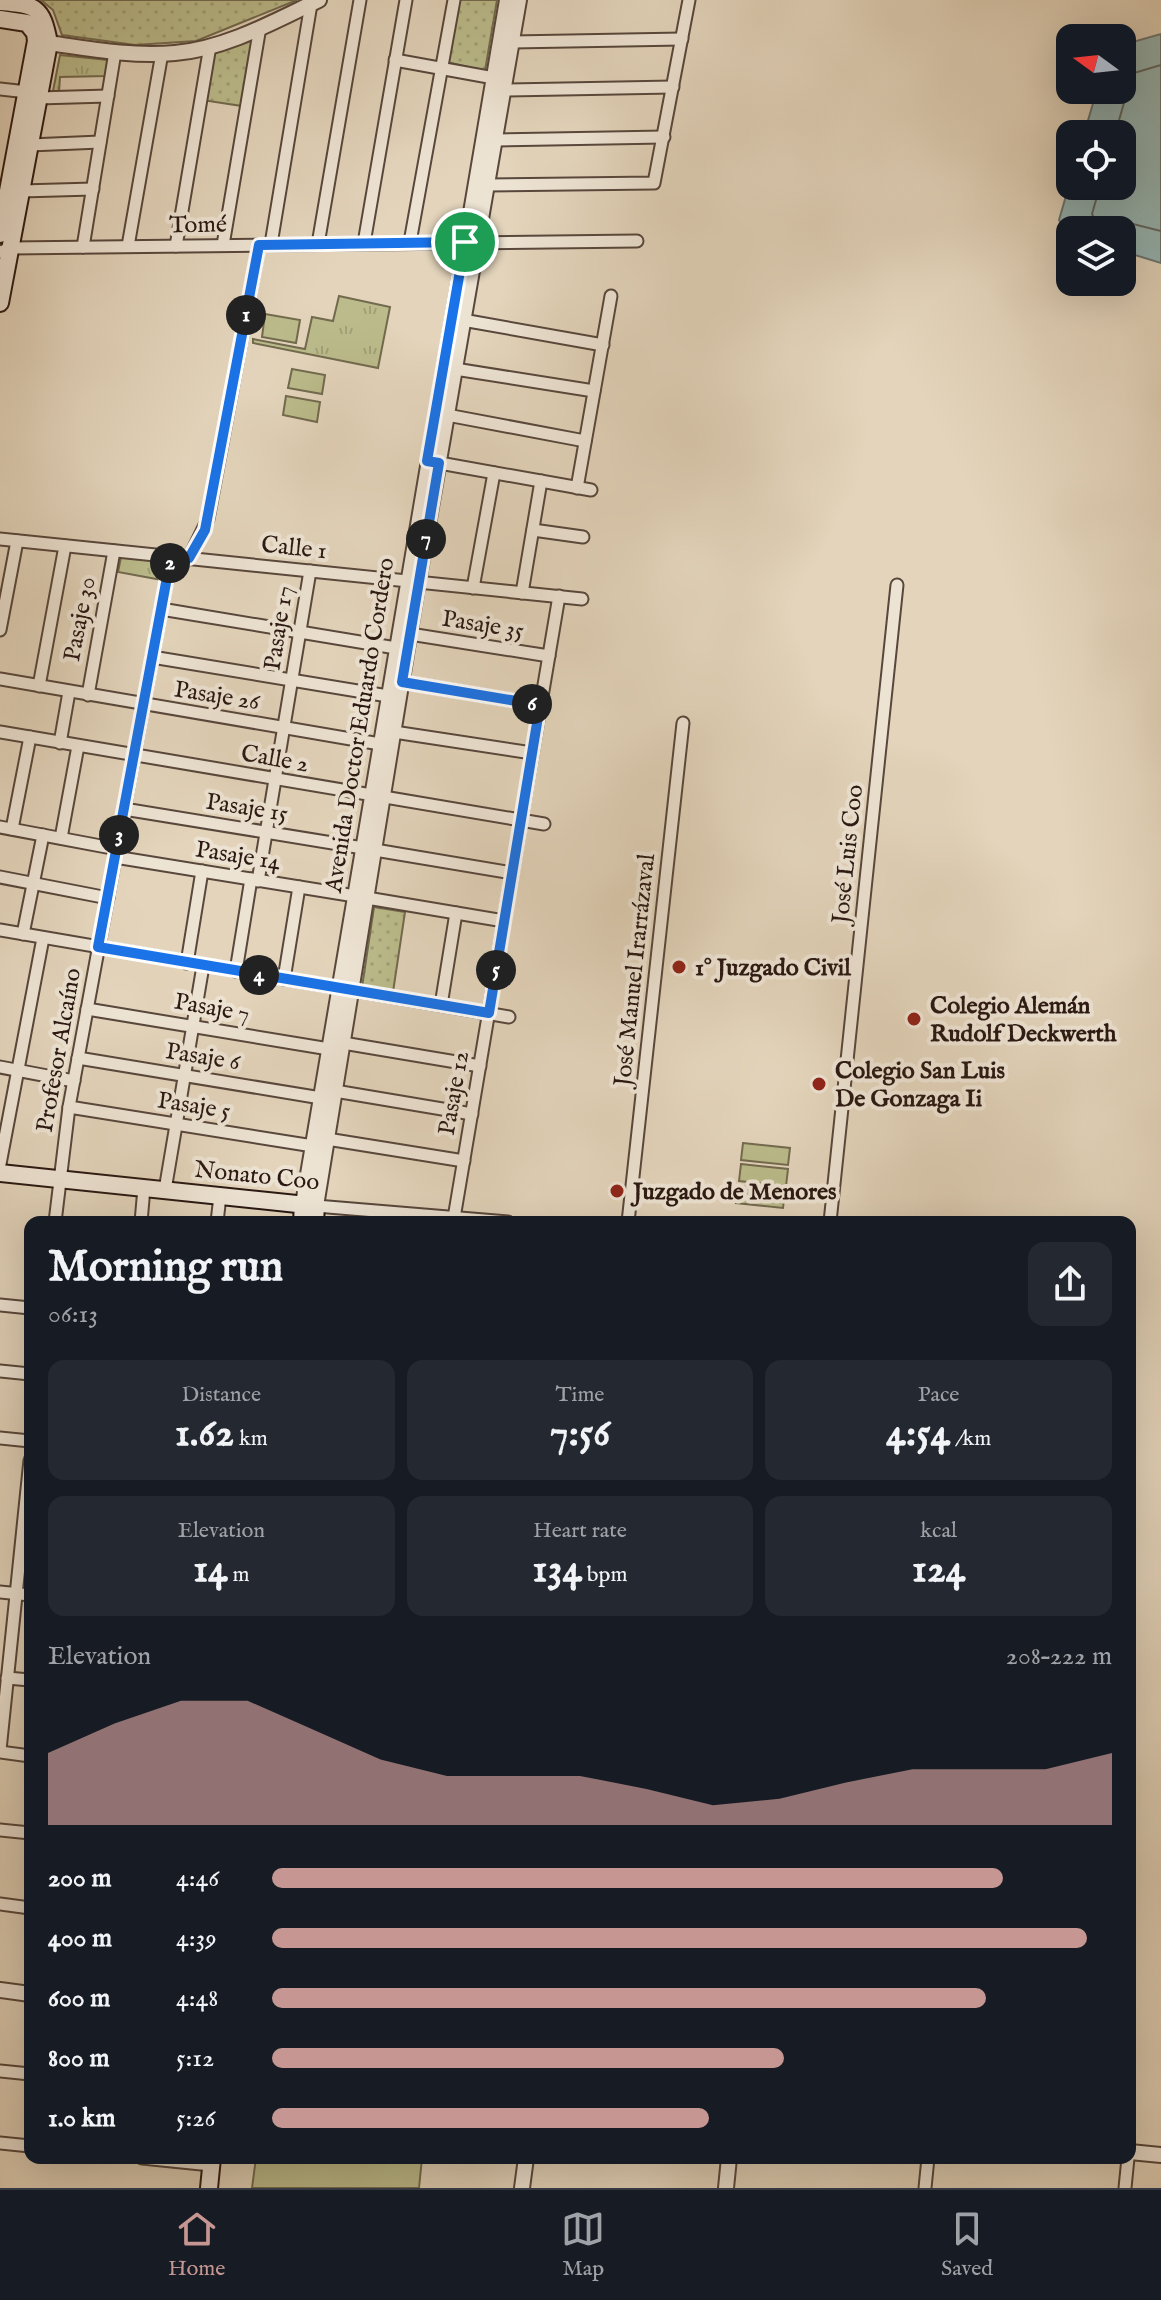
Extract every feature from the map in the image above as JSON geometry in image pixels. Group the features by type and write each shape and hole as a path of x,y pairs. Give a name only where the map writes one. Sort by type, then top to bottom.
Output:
{"main road":[{"path":"0,2 38,9 45,20 33,95 0,234"},
{"path":"0,19 27,23 42,42"},
{"path":"0,303 5,250 30,145 33,95"},
{"name":"Nonato Coo","path":"0,1173 220,1196 312,1211"},
{"path":"209,2188 211,2164"}],"street":[{"path":"318,244 360,0"},
{"path":"364,243 406,0"},
{"path":"410,242 454,0"},
{"name":"Avenida Doctor Eduardo Cordero","path":"312,1211 313,1146 346,989 377,797 380,744 458,319 507,0"},
{"name":"Avenida Doctor Eduardo Cordero","path":"471,242 487,185 519,0"},
{"path":"487,185 654,183 689,0"},
{"path":"42,42 115,52 162,53 210,46 315,2"},
{"path":"189,558 208,519 315,2"},
{"path":"223,245 260,27"},
{"path":"512,42 682,39"},
{"path":"176,246 210,46"},
{"path":"83,247 115,52"},
{"path":"128,246 162,53"},
{"path":"395,60 494,78"},
{"path":"504,90 673,87"},
{"path":"0,89 33,95 108,96"},
{"path":"495,140 664,137"},
{"path":"30,145 100,142"},
{"path":"21,191 93,189"},
{"name":"Tomé","path":"5,250 637,241"},
{"path":"577,488 611,296"},
{"path":"458,319 603,345"},
{"name":"Avenida Doctor Eduardo Cordero","path":"433,462 447,415 455,369 458,319"},
{"path":"455,369 594,391"},
{"path":"447,415 585,441"},
{"path":"433,462 591,490"},
{"path":"473,588 494,473"},
{"path":"522,593 541,481"},
{"path":"533,530 583,537"},
{"name":"Calle 1","path":"0,539 582,599"},
{"path":"0,630 17,541"},
{"path":"39,686 65,546"},
{"name":"Pasaje 30","path":"88,695 114,551"},
{"name":"Profesor Alcaíno","path":"56,1216 69,1107 171,556"},
{"name":"Pasaje 17","path":"236,971 266,832 310,571"},
{"name":"Avenida Doctor Eduardo Cordero","path":"377,797 394,732 410,634 412,582"},
{"name":"José Luis Coo","path":"831,1216 897,585"},
{"name":"Pasaje 12","path":"454,1216 559,596"},
{"path":"161,609 396,648"},
{"name":"Pasaje 35","path":"410,634 549,656"},
{"path":"152,657 388,696"},
{"name":"Pasaje 26","path":"0,679 143,706 380,744"},
{"path":"402,682 540,705"},
{"path":"60,743 69,692"},
{"name":"José Manuel Irarrázaval","path":"629,1216 683,723"},
{"name":"Calle 2","path":"0,732 544,824"},
{"path":"394,732 532,753"},
{"path":"6,828 30,737"},
{"path":"61,838 78,746"},
{"name":"Pasaje 15","path":"124,809 512,873"},
{"name":"Pasaje 14","path":"6,828 202,871 504,921"},
{"path":"23,934 43,835"},
{"path":"187,963 202,871"},
{"path":"0,877 108,898"},
{"path":"284,979 299,887"},
{"path":"441,1005 456,913"},
{"path":"0,930 509,1017"},
{"path":"0,1164 43,938"},
{"path":"165,1190 203,966"},
{"name":"Pasaje 7","path":"87,1009 193,1027 480,1066"},
{"name":"Avenida Doctor Eduardo Cordero","path":"312,1211 335,1091 336,1046"},
{"name":"Pasaje 6","path":"78,1058 321,1098"},
{"path":"0,1067 74,1081"},
{"path":"335,1091 472,1114"},
{"name":"Pasaje 5","path":"69,1107 313,1146"},
{"path":"327,1139 464,1161"},
{"path":"142,1216 144,1188"},
{"path":"218,1216 220,1196"},
{"name":"Nonato Coo","path":"312,1211 370,1216"},
{"path":"0,1305 24,1307"},
{"path":"0,1371 24,1373"},
{"path":"0,1438 24,1440"},
{"path":"24,1532 0,1751 24,1755"},
{"path":"0,1592 24,1595"},
{"path":"7,1678 24,1679"},
{"path":"0,1830 24,1832"},
{"path":"0,1904 24,1907"},
{"path":"0,1990 24,1993"},
{"path":"0,2071 24,2073"},
{"path":"0,2143 24,2145"},
{"path":"1136,2153 1161,2155"},
{"path":"522,2188 525,2164"},
{"path":"726,2188 728,2164"},
{"path":"925,2188 927,2164"},
{"path":"1125,2188 1127,2164"}],"green space":[{"path":"41,0 297,0 196,41 135,45 62,35 53,10"},
{"path":"459,0 497,0 485,71 447,62"},
{"path":"255,37 242,106 202,100 213,54"},
{"path":"60,55 108,60 106,76 60,77 59,92 53,91"},
{"path":"339,296 390,307 378,368 253,343 253,339 305,349 312,317 333,321"},
{"path":"265,314 300,320 296,343 262,337"},
{"path":"292,369 325,375 322,394 288,388"},
{"path":"286,396 320,402 317,422 283,415"},
{"path":"121,557 165,562 162,580 118,572"},
{"path":"374,907 405,912 393,992 362,987"},
{"path":"743,1143 790,1148 788,1165 741,1160"},
{"path":"741,1164 788,1169 786,1186 739,1181"},
{"path":"738,1186 785,1191 783,1208 736,1203"},
{"path":"255,2164 421,2164 419,2188 252,2188"}],"water":[{"path":"1161,34 1161,263 1136,255 1136,216 1060,216 1065,200 1136,200 1136,120 1088,120 1093,104 1136,104 1136,41"}],"place":[{"name":"1° Juzgado Civil","path":"679,967"},
{"name":"Colegio Alemán Rudolf Deckwerth","path":"914,1019"},
{"name":"Colegio San Luis De Gonzaga Ii","path":"819,1084"},
{"name":"Juzgado de Menores","path":"617,1191"}],"route":[{"path":"465,242 427,461 439,463 402,682 540,705 489,1013 98,947 171,556 189,558 205,530 259,245 465,242"}]}
